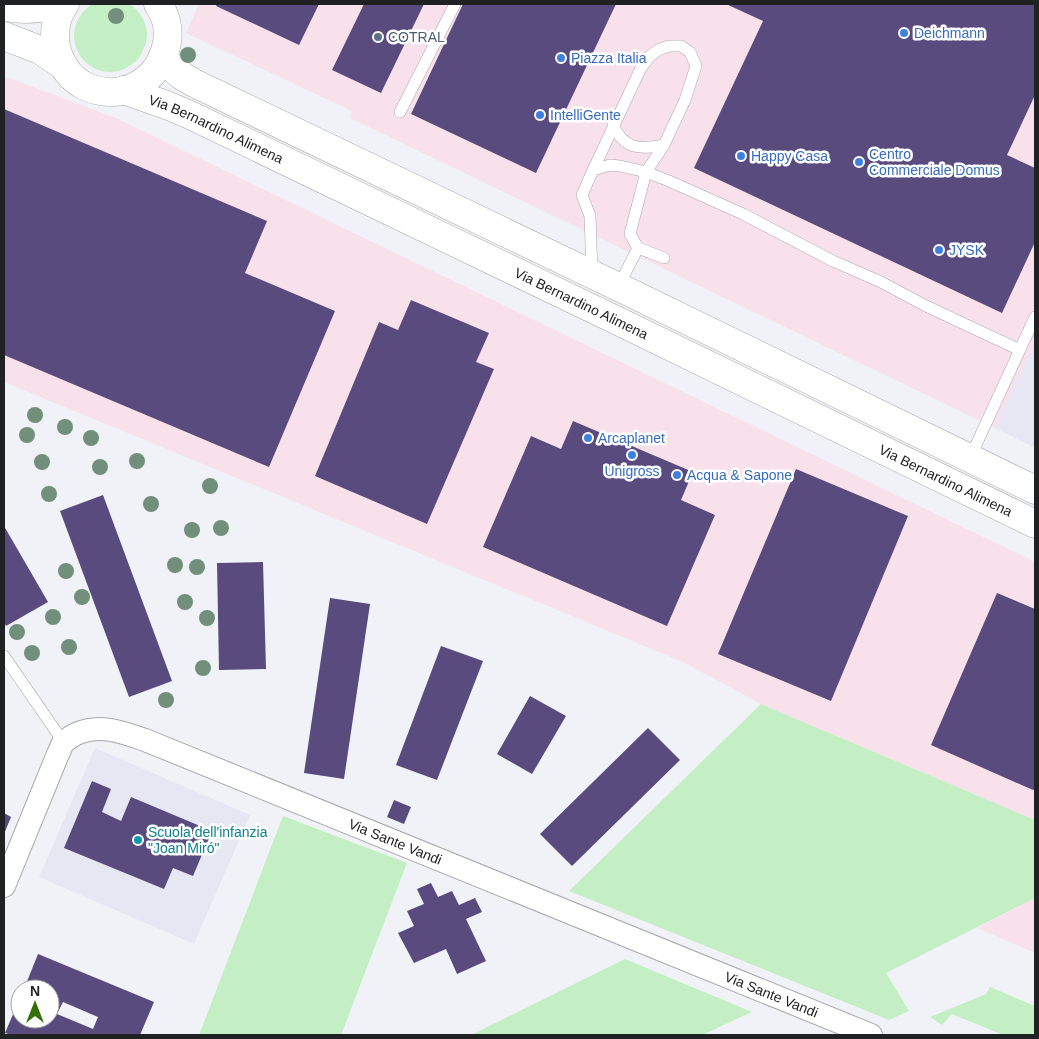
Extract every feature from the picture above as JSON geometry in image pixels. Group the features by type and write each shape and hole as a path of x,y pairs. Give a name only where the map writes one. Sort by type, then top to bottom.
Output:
{"street":[{"path":"4,7 35,9 55,4"},
{"path":"64,66 57,50 55,31 56,21 65,4"},
{"path":"4,36 40,50 64,66 77,81 84,85 101,91 124,90 141,84 150,77 162,59 166,48 168,32 162,8"},
{"path":"162,59 182,76 194,83 1035,490"},
{"name":"Via Bernardino Alimena","path":"124,90 169,106 198,119 611,317 1035,524"},
{"name":"Via Sante Vandi","path":"64,743 82,731 100,728 119,731 145,740 871,1035"},
{"path":"5,878 64,743"}],"lane":[{"path":"400,112 455,4"},
{"path":"592,275 590,216 582,195 641,68 650,56 658,50 668,46 681,46 690,52 696,66 685,100 664,145 646,172 630,234 638,248 664,258"},
{"path":"613,125 622,141 632,146 652,147 664,145"},
{"path":"592,170 601,167 620,166 646,172 696,192 833,261 881,282 926,306 1020,350"},
{"path":"618,287 638,248"},
{"path":"970,458 1035,317"},
{"path":"4,656 64,743"}],"shaded area":[{"path":"199,4 1035,4 1035,344 995,428 350,118 352,111 186,33"},
{"path":"4,76 116,118 1035,562 1035,820 761,704 683,662 4,382"},
{"path":"1035,343 1035,448 995,428"},
{"path":"95,748 250,815 194,944 39,877"},
{"path":"1035,898 1035,953 977,928"}],"green space":[{"path":"114,3 131,5 144,20 147,30 145,46 137,60 126,68 112,72 99,70 88,64 79,54 75,42 75,29 80,16 92,4"},
{"path":"761,704 1035,820 1035,898 886,973 909,1011 889,1020 569,891"},
{"path":"283,816 407,863 341,1035 199,1035"},
{"path":"625,959 752,1012 702,1035 471,1035"},
{"path":"990,987 1035,1006 1035,1033 1028,1035 1003,1035 952,1014 942,1025 930,1017 986,994"}],"building":[{"path":"217,4 319,4 299,45 216,6"},
{"name":"COTRAL","path":"364,4 424,4 381,93 332,70"},
{"path":"463,4 616,4 536,173 411,114"},
{"name":"Centro Commerciale Domus","path":"726,4 1035,4 1035,95 1007,155 1035,168 1035,242 1002,313 694,168 763,21"},
{"path":"4,109 267,221 245,273 335,311 269,467 4,355"},
{"path":"411,300 489,333 476,362 494,369 427,524 315,476 379,322 398,330"},
{"path":"573,421 693,472 681,500 715,515 667,626 483,547 531,436 561,449"},
{"path":"796,469 908,516 831,701 718,654"},
{"path":"103,495 172,681 129,697 60,511"},
{"path":"4,526 48,602 6,626 4,622"},
{"path":"263,562 266,669 219,670 217,563"},
{"path":"997,593 1035,609 1035,789 1033,790 931,745"},
{"path":"330,598 370,604 344,779 304,773"},
{"path":"441,646 483,661 437,780 396,765"},
{"path":"530,696 566,716 532,774 497,754"},
{"path":"648,728 680,760 572,866 540,834"},
{"name":"Scuola dell'infanzia \"Joan Miró\"","path":"92,781 111,789 102,812 121,821 131,797 212,831 193,876 173,868 164,889 64,848"},
{"path":"394,800 411,807 404,824 387,817"},
{"path":"4,813 11,817 4,834"},
{"path":"431,883 438,897 452,891 459,905 475,898 482,912 466,919 486,961 457,974 446,949 414,963 398,933 414,926 407,911 424,904 417,889"},
{"path":"38,954 154,1002 140,1035 12,1035 5,1033 10,1021 10,1029 60,1029 60,1015 93,1029 98,1017 63,1002 60,1008 60,979 28,979"}],"place":[{"name":"Deichmann","path":"904,33"},
{"name":"COTRAL","path":"378,37"},
{"name":"Piazza Italia","path":"561,58"},
{"name":"IntelliGente","path":"540,115"},
{"name":"Happy Casa","path":"741,156"},
{"name":"Centro Commerciale Domus","path":"859,162"},
{"name":"JYSK","path":"939,250"},
{"name":"Arcaplanet","path":"588,438"},
{"name":"Unigross","path":"632,455"},
{"name":"Acqua & Sapone","path":"677,475"},
{"name":"Scuola dell'infanzia \"Joan Miró\"","path":"138,840"}]}
